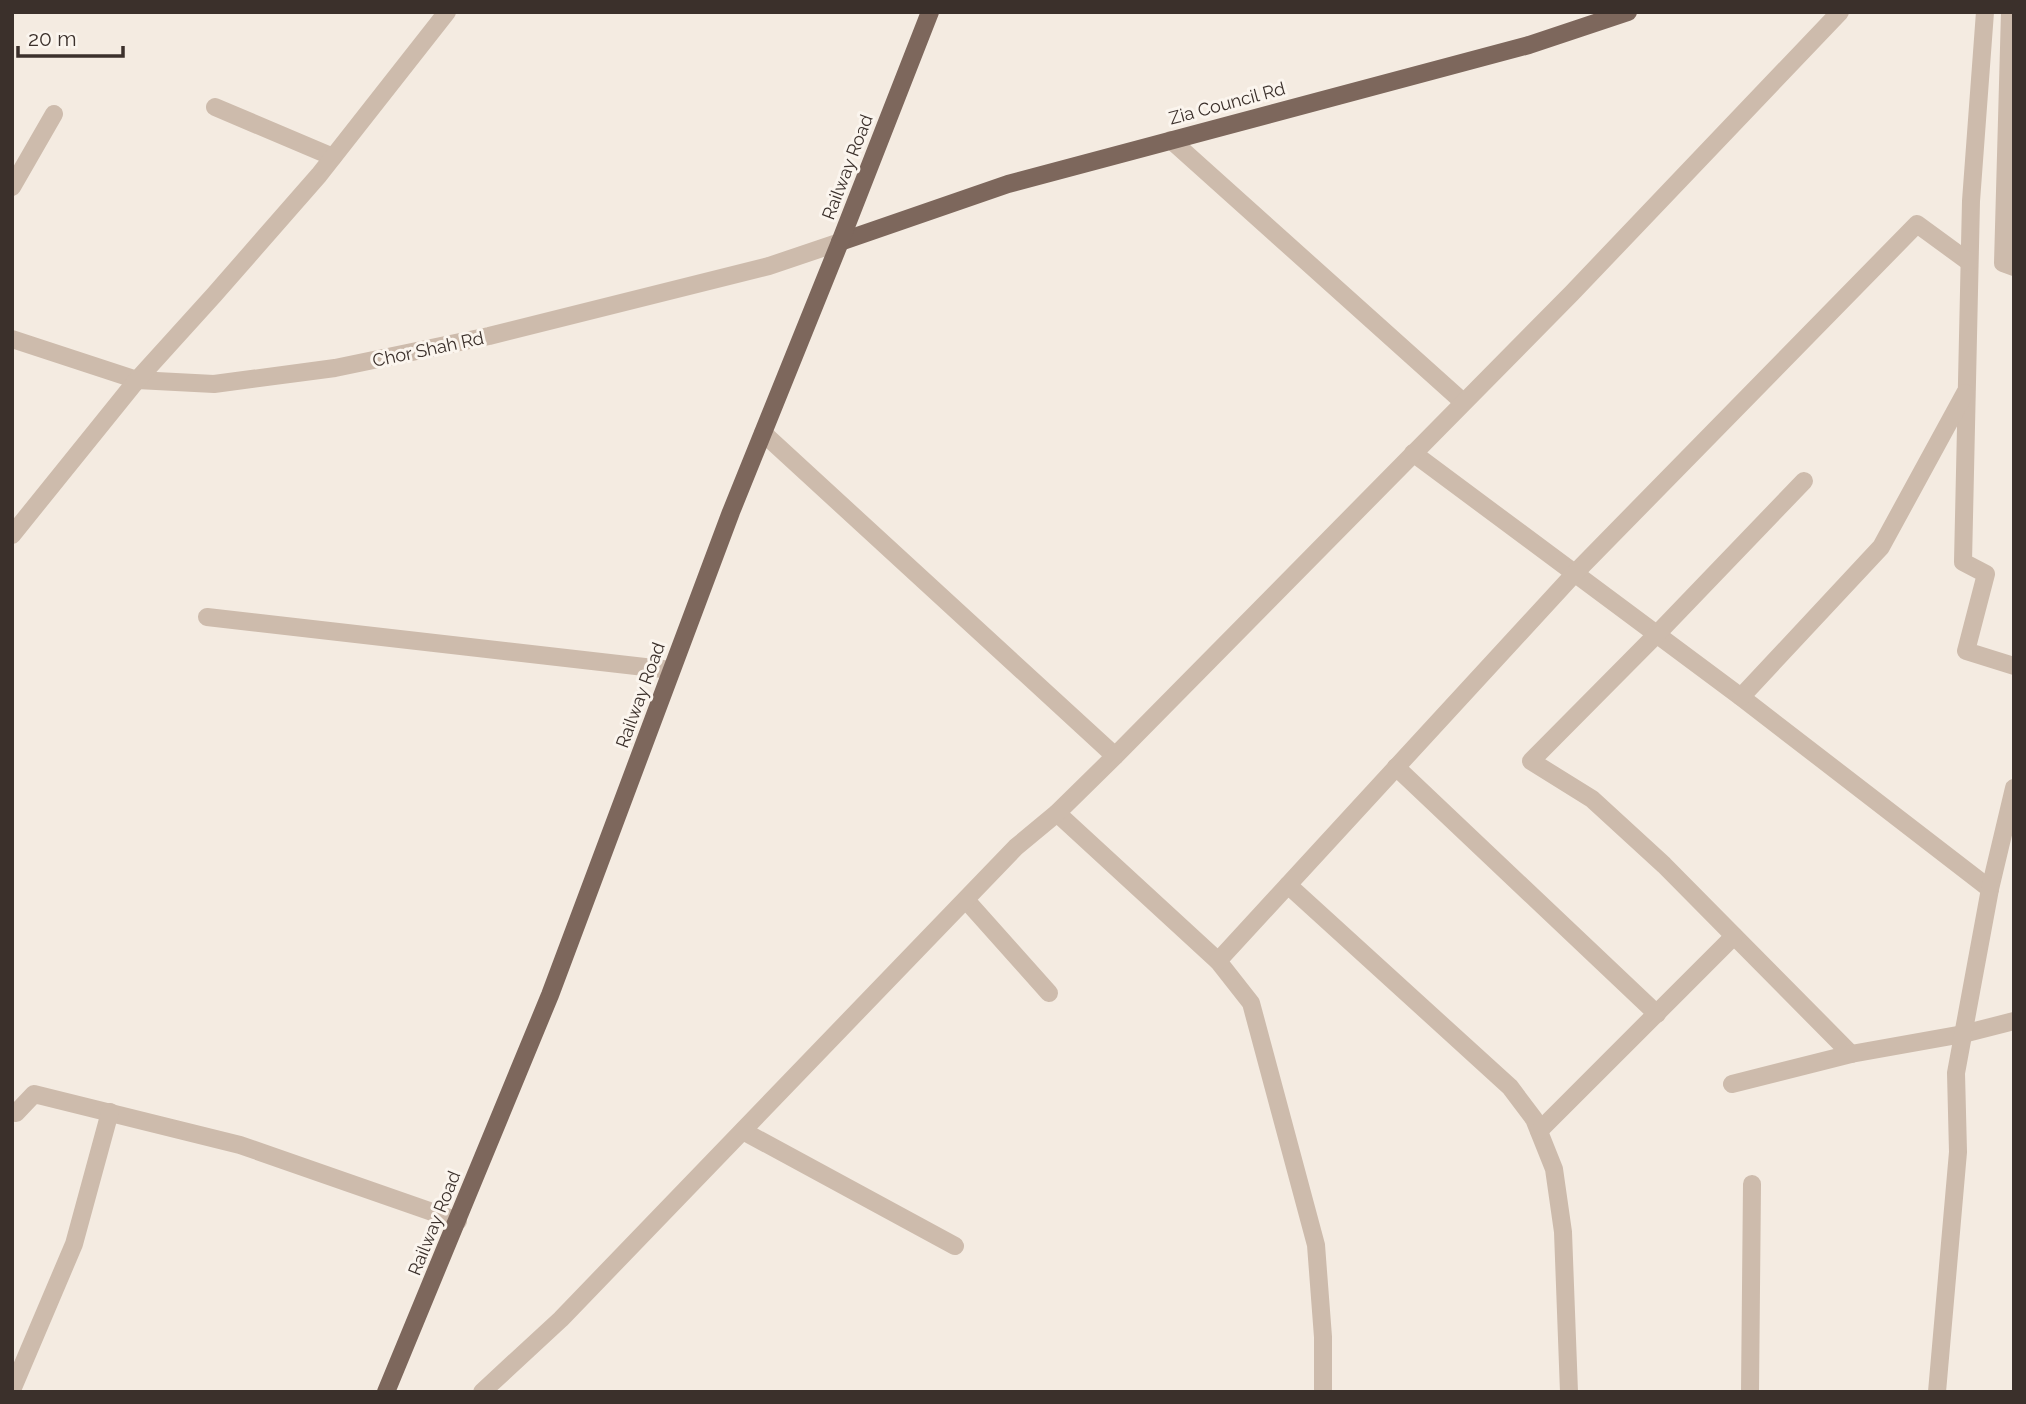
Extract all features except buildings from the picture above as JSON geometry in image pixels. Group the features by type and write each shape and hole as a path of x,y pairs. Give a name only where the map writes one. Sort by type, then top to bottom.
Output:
{"main road":[{"name":"Railway Road","path":"386,1392 550,995 730,512 930,12"},
{"name":"Zia Council Rd","path":"840,242 1008,184 1529,45 1628,12"}],"street":[{"path":"12,535 137,380 333,157 447,12"},
{"path":"482,1392 561,1319 1016,847 1057,813 1115,757 1572,293 1840,12"},
{"path":"1985,12 1971,201 1963,562 1986,574 1966,651 2014,666"},
{"path":"2010,12 2003,263 2014,267"},
{"path":"215,107 333,157"},
{"path":"12,187 54,114"},
{"path":"1171,140 1463,402"},
{"path":"1218,961 1575,573 1917,225 1969,262"},
{"name":"Chor Shah Rd","path":"12,339 137,380 214,384 335,368 489,336 769,266 840,242"},
{"path":"1741,697 1881,547 1967,390"},
{"path":"763,433 1115,757"},
{"path":"1413,453 1741,697 1990,889"},
{"path":"1804,481 1657,635 1531,761 1592,799 1664,865 1851,1054"},
{"path":"207,617 671,670"},
{"path":"1396,767 1657,1014"},
{"path":"1937,1392 1958,1152 1956,1073 1990,889 2014,788"},
{"path":"1057,813 1218,961 1251,1003 1316,1245 1323,1337 1323,1392"},
{"path":"1288,885 1510,1087 1534,1119 1554,1169 1563,1232 1569,1392"},
{"path":"965,900 1049,993"},
{"path":"1539,1131 1734,936"},
{"path":"1732,1084 1851,1054 1963,1034 2014,1021"},
{"path":"12,1112 16,1113 34,1094 110,1112 240,1145 458,1221"},
{"path":"12,1390 74,1244 110,1112"},
{"path":"743,1131 956,1246"},
{"path":"1750,1392 1752,1184"}]}
